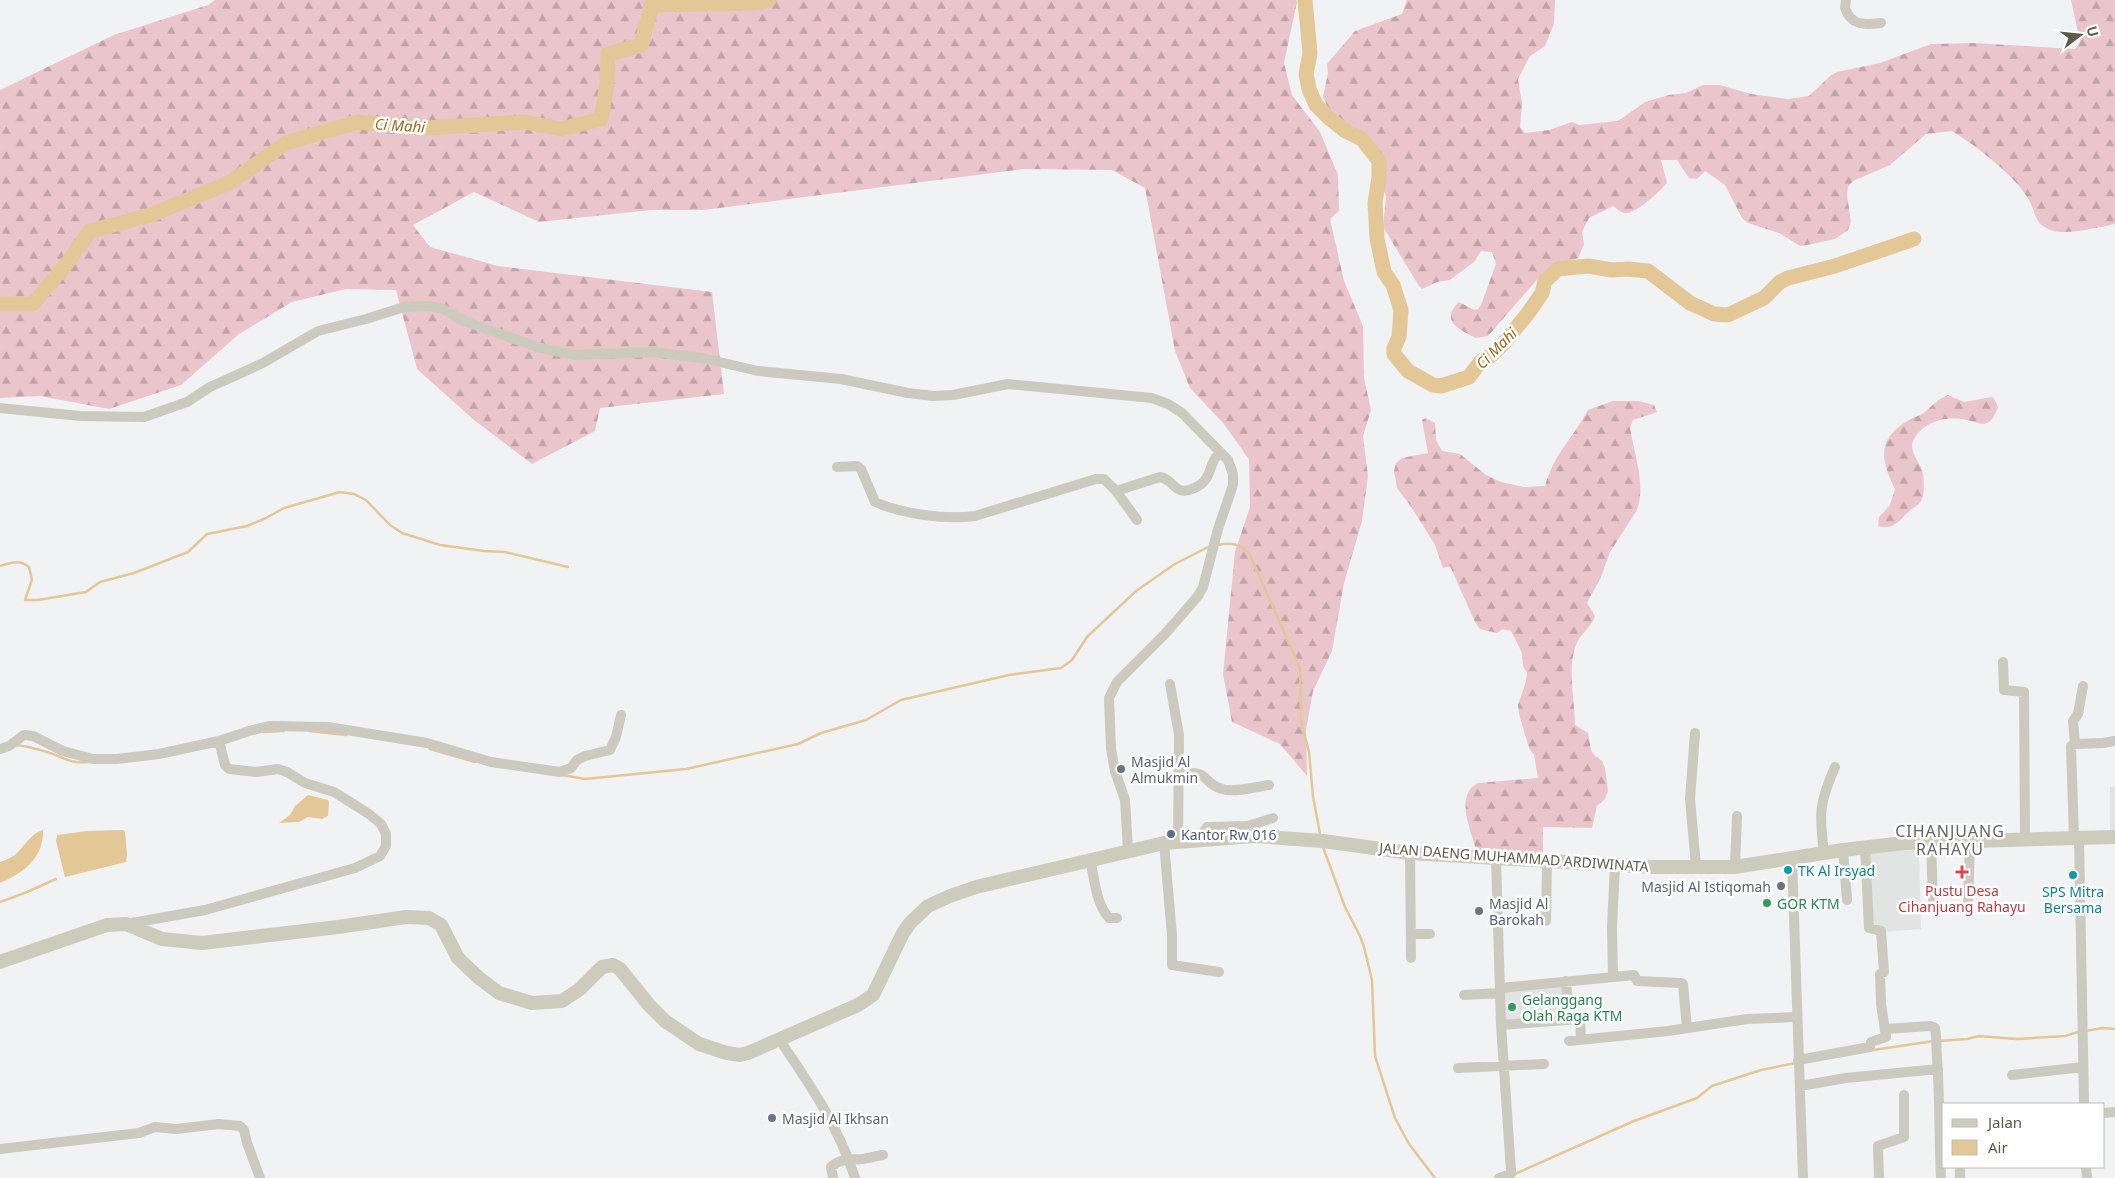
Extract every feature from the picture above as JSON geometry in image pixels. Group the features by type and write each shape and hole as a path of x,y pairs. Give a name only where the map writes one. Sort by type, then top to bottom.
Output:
{"main road":[{"name":"JALAN DAENG MUHAMMAD ARDIWINATA","path":"0,962 107,925 126,924 162,938 202,943 406,917 430,918 441,925 458,958 479,978 499,993 532,1003 562,1001 580,989 602,967 613,965 620,969 649,1005 666,1022 699,1044 740,1055 858,1005 873,995 903,933 928,906 976,887 1164,843 1254,836 1323,841 1410,853 1652,868 1735,867 1865,847 1931,842 2115,837"}],"street":[{"path":"1846,0 1845,8 1854,22 1861,24 1881,23"},
{"path":"0,408 80,416 144,417 187,402 210,387 263,364 318,331 404,307 430,306 443,309 464,321 536,347 574,354 652,352 702,358 758,371 840,379 908,393 933,396 953,395 1008,384 1152,398 1168,404 1182,413 1228,460 1231,467 1233,485 1202,586 1190,608 1117,682 1109,698 1111,749 1115,771 1125,800 1128,850"},
{"path":"1116,491 1160,477 1167,479 1180,490 1189,491 1206,480 1213,459 1220,452"},
{"path":"837,467 857,466 861,469 875,502 885,506 938,517 975,516 1096,479 1104,480 1116,491 1137,520"},
{"path":"2003,662 2004,690 2024,692 2025,840"},
{"path":"1170,684 1179,735 1178,841"},
{"path":"2083,686 2078,714 2073,721 2074,744 2071,746 2071,755 2077,838 2084,1103"},
{"path":"0,748 9,746 24,735 33,736 63,751 92,759 117,759 159,754 219,741 269,726 328,727 427,743 491,762 560,772 571,768 577,760 585,756 610,750 616,737 621,715"},
{"path":"1695,733 1690,799 1696,866"},
{"path":"2074,744 2103,744 2115,740"},
{"path":"126,924 212,908 355,868 380,856 386,846 386,834 381,824 369,814 334,792 305,783 278,769 256,772 229,769 225,765 219,741"},
{"path":"1824,853 1820,805 1834,767"},
{"path":"1180,774 1200,773 1214,785 1228,790 1269,785"},
{"path":"1735,867 1738,816"},
{"path":"1204,839 1203,833 1207,827 1248,826 1273,818"},
{"path":"1968,906 1970,841"},
{"path":"1931,842 1933,903"},
{"path":"1164,843 1172,935 1172,965 1219,972"},
{"path":"1798,1060 1870,1047 1871,1042 1886,1037 1881,1004 1880,974 1884,972 1881,931 1869,928 1865,847"},
{"path":"1843,850 1847,900"},
{"path":"1410,853 1411,958"},
{"path":"1496,859 1501,1026 1511,1171 1511,1174 1499,1178"},
{"path":"1792,859 1803,1178"},
{"path":"1090,860 1098,901 1103,912 1108,918 1117,918"},
{"path":"1546,862 1546,921"},
{"path":"1613,976 1612,927 1615,865"},
{"path":"1411,934 1430,934"},
{"path":"1464,995 1566,981 1634,975 1637,981 1662,981 1683,984 1687,1028"},
{"path":"1566,981 1569,1019"},
{"path":"1569,1041 1579,1042 1581,1039 1687,1028 1747,1019 1797,1017"},
{"path":"1501,1026 1580,1019 1581,1039"},
{"path":"1886,1029 1930,1026 1935,1028 1938,1039 1936,1047 1941,1178"},
{"path":"779,1039 818,1097 848,1158 854,1178"},
{"path":"1458,1068 1544,1064"},
{"path":"2012,1075 2082,1066"},
{"path":"1800,1086 1846,1078 1938,1069"},
{"path":"1879,1178 1878,1146 1904,1137 1904,1095"},
{"path":"0,1150 139,1134 156,1127 176,1129 219,1124 240,1126 244,1130 260,1178"},
{"path":"833,1178 831,1167 834,1164 848,1158 860,1160 883,1155"}],"shaded area":[{"path":"2110,787 2115,787 2115,834 2110,834"},
{"path":"1919,847 1921,929 1883,932 1870,927 1867,850"},
{"path":"1565,982 1568,1018 1503,1025 1502,989"}],"green space":[{"path":"215,0 1296,0 1284,63 1292,95 1320,132 1338,175 1339,211 1330,219 1344,281 1363,326 1364,378 1371,410 1363,436 1368,476 1362,521 1344,583 1332,651 1313,691 1306,730 1307,776 1280,744 1232,722 1223,674 1235,552 1250,507 1249,459 1223,423 1190,388 1175,351 1145,188 1112,170 1023,169 704,210 651,210 539,222 474,192 413,225 430,247 498,266 712,292 724,394 600,408 595,431 532,464 474,420 417,369 396,290 346,289 292,302 239,334 181,385 109,409 40,396 0,398 0,90 114,35 208,5"},
{"path":"1407,0 1555,0 1554,24 1545,46 1530,56 1518,79 1522,103 1520,127 1525,133 1549,130 1572,122 1579,125 1618,121 1645,102 1669,95 1686,93 1703,85 1720,85 1751,94 1788,99 1809,96 1830,76 1837,72 1880,63 1931,44 1973,43 2075,49 2080,42 2071,0 2115,0 2115,224 2067,232 2048,229 2039,223 2023,190 2005,171 1952,131 1926,134 1890,165 1853,181 1848,187 1847,195 1851,222 1848,230 1835,239 1800,246 1779,233 1748,223 1742,218 1725,185 1705,171 1697,179 1689,178 1677,160 1661,160 1667,183 1659,191 1634,211 1624,213 1613,206 1589,218 1582,232 1584,244 1578,258 1542,274 1488,336 1476,338 1458,328 1451,320 1451,315 1459,302 1474,310 1478,309 1481,305 1496,264 1492,252 1481,251 1474,262 1450,280 1437,282 1422,289 1383,227 1386,196 1372,163 1364,137 1330,113 1323,97 1328,73 1327,64 1355,31 1402,14"},
{"path":"1948,395 1964,402 1992,397 1998,407 1991,421 1987,423 1947,419 1923,428 1912,443 1913,452 1923,474 1924,488 1921,501 1896,524 1888,527 1878,526 1879,517 1890,505 1895,489 1884,459 1884,450 1891,434"},
{"path":"1613,401 1639,401 1654,405 1657,412 1633,420 1630,428 1640,480 1637,510 1610,552 1601,577 1587,603 1595,616 1578,641 1573,654 1572,685 1575,725 1588,733 1591,750 1602,761 1605,768 1608,791 1605,799 1597,806 1592,828 1543,827 1543,856 1476,850 1466,814 1467,796 1471,789 1478,783 1538,778 1534,755 1529,748 1518,705 1527,673 1523,666 1522,653 1511,631 1503,629 1497,633 1480,629 1475,622 1450,566 1443,568 1435,545 1397,488 1394,471 1396,463 1402,458 1428,453 1422,420 1426,418 1435,423 1436,440 1442,451 1460,454 1486,475 1501,482 1524,487 1545,486 1553,465 1588,410"}],"water":[{"path":"308,795 328,800 328,816 322,819 308,817 299,822 279,823 290,815 295,806"},
{"path":"43,830 40,849 36,856 24,869 0,883 0,862 15,855 31,837"},
{"path":"123,830 125,832 126,862 65,877 56,841 57,835 87,831"}],"waterway":[{"name":"Ci Mahi","path":"0,304 33,304 68,262 90,231 151,215 231,182 286,143 357,122 426,128 525,122 561,129 601,119 607,84 608,54 641,45 652,5 754,3 769,0"},
{"name":"Ci Mahi","path":"1305,0 1310,53 1306,74 1309,89 1316,105 1344,130 1362,139 1379,161 1379,178 1375,203 1377,238 1384,272 1393,285 1401,310 1399,337 1394,348 1394,354 1408,371 1433,385 1441,386 1469,377 1481,361 1492,355 1503,344 1542,293 1545,281 1558,269 1588,266 1612,270 1648,271 1690,303 1714,314 1728,315 1764,298 1780,282 1788,278 1835,266 1914,239"},
{"path":"0,566 18,562 29,567 32,580 25,600 38,600 86,592 100,582 134,573 188,552 207,534 247,526 284,508 340,492 354,494 366,500 390,525 402,533 440,545 505,552 568,567"},
{"path":"1218,545 1235,544 1249,553 1300,668 1301,721 1309,752 1313,796 1320,834"},
{"path":"562,775 585,779 686,769 798,744 821,733 866,720 901,700 1009,675 1061,668 1072,660 1087,637 1136,591 1175,564 1210,546"},
{"path":"264,732 284,731"},
{"path":"309,731 346,735"},
{"path":"16,745 43,751 71,761 89,762"},
{"path":"430,749 475,762"},
{"path":"1323,847 1345,907 1364,947 1372,980 1375,1056 1395,1118 1409,1144 1435,1178"},
{"path":"0,902 56,879"},
{"path":"2085,1031 2103,1028 2115,1029"},
{"path":"1939,1041 1979,1036 2016,1039 2065,1036 2078,1032"},
{"path":"1873,1050 1934,1041"},
{"path":"1515,1174 1634,1121 1697,1098 1712,1086 1761,1070 1796,1063"}],"place":[{"name":"Masjid Al Almukmin","path":"1121,769"},
{"name":"Kantor Rw 016","path":"1171,834"},
{"name":"TK Al Irsyad","path":"1788,870"},
{"name":"Pustu Desa Cihanjuang Rahayu","path":"1962,872"},
{"name":"SPS Mitra Bersama","path":"2073,875"},
{"name":"Masjid Al Istiqomah","path":"1781,886"},
{"name":"GOR KTM","path":"1767,903"},
{"name":"Masjid Al Barokah","path":"1479,911"},
{"name":"Gelanggang Olah Raga KTM","path":"1512,1007"},
{"name":"Masjid Al Ikhsan","path":"772,1118"}],"district":[{"name":"CIHANJUANG RAHAYU","path":"1950,840"}]}
